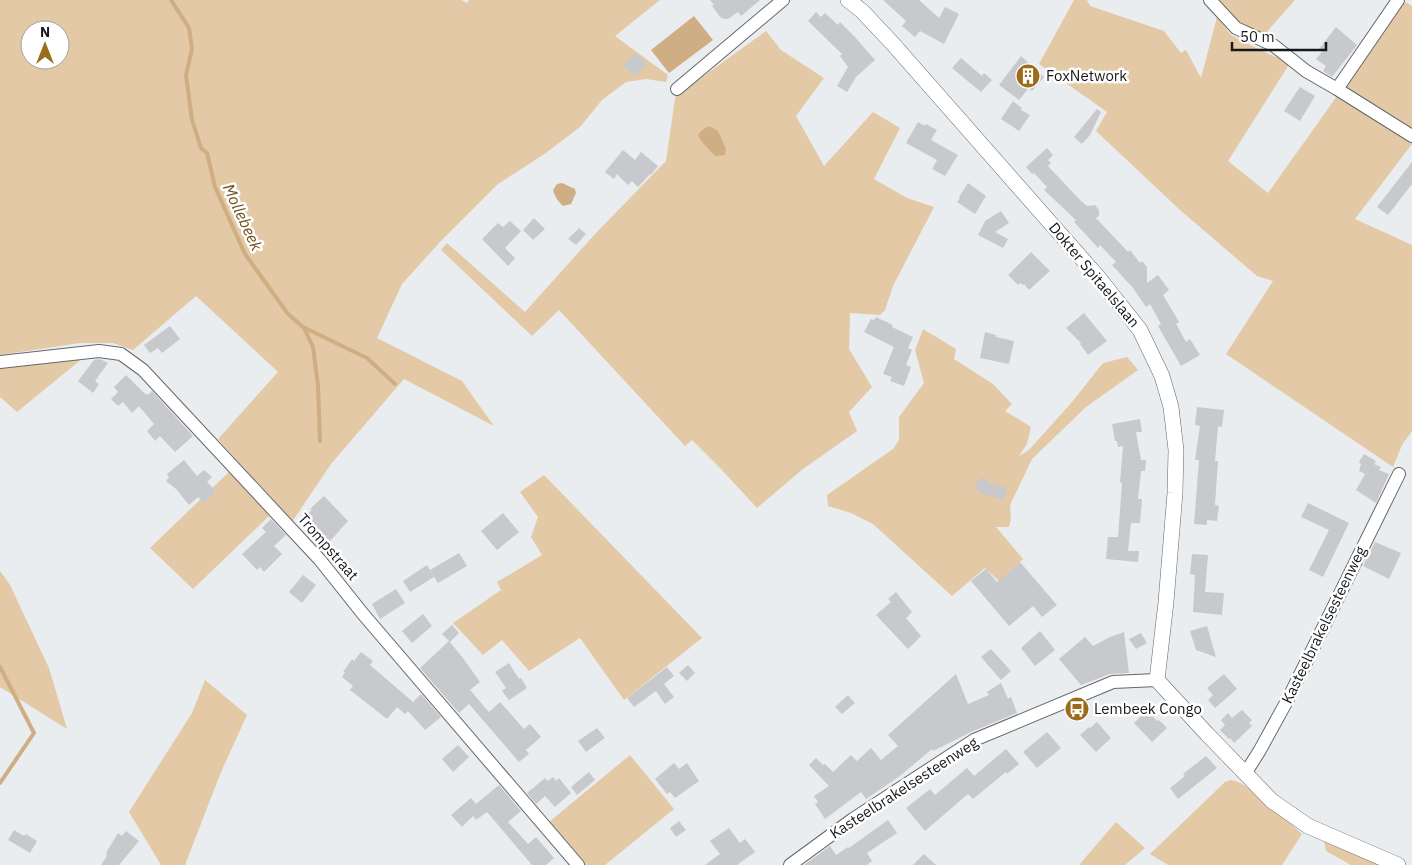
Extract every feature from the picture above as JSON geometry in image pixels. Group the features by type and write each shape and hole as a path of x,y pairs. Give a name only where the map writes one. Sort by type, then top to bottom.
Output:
{"street":[{"path":"677,89 783,0"},
{"name":"Dokter Spitaelslaan","path":"848,0 862,11 893,44 1098,277 1140,330 1162,376 1171,407 1176,450 1176,493 1158,680"},
{"path":"1210,0 1236,28 1273,45 1306,71 1412,136"},
{"path":"1337,89 1398,0"},
{"name":"Trompstraat","path":"0,362 99,350 121,354 143,370 320,560 363,614 578,865"},
{"name":"Kasteelbrakelsesteenweg","path":"1245,774 1288,699 1399,474"},
{"path":"1158,680 1272,801 1308,826 1398,865"},
{"name":"Kasteelbrakelsesteenweg","path":"790,865 853,819 974,740 1113,682 1158,680"}],"shaded area":[{"path":"0,0 461,0 467,3 469,0 660,0 615,36 668,75 666,82 646,79 626,82 602,100 580,127 543,155 498,184 440,242 402,284 377,338 462,381 494,426 404,379 331,464 292,522 218,439 278,372 196,296 133,350 113,343 80,343 0,355"},
{"path":"1074,0 1087,0 1090,6 1164,31 1181,53 1186,50 1201,78 1217,17 1231,35 1290,63 1228,161 1268,193 1337,96 1412,142 1355,219 1412,245 1412,431 1402,445 1393,467 1226,354 1273,281 1257,276 1180,210 1096,131 1107,112 1039,64"},
{"path":"1219,0 1295,0 1263,36 1241,25"},
{"path":"1403,1 1412,6 1412,133 1342,84"},
{"path":"694,16 713,40 669,73 651,50"},
{"path":"766,31 781,50 824,78 796,116 824,166 873,112 900,128 874,179 907,198 934,207 893,286 885,310 880,315 850,313 849,349 872,387 849,412 857,431 803,469 757,508 692,440 685,446 559,310 532,336 441,250 447,243 525,312 595,234 666,161 676,92 694,83"},
{"path":"709,126 718,131 726,149 725,155 715,156 701,141 698,135"},
{"path":"562,183 575,189 576,193 571,204 563,206 553,190 557,184"},
{"path":"923,329 956,349 954,359 993,384 1012,404 1005,411 1031,427 1027,444 1019,456 1029,450 1072,402 1103,363 1127,357 1138,370 1086,407 1032,459 1010,505 1011,519 1009,527 996,527 1023,559 999,581 985,568 952,596 873,524 851,513 828,506 827,495 893,449 899,440 899,417 924,383 915,350"},
{"path":"89,353 17,412 0,397 0,367"},
{"path":"230,471 270,515 193,589 150,548"},
{"path":"544,475 702,638 624,700 580,638 529,671 502,640 483,655 453,623 501,590 497,582 542,555 531,537 538,517 520,492"},
{"path":"0,571 10,585 49,668 67,729 0,687"},
{"path":"205,680 247,715 221,772 185,865 161,865 129,812 192,713"},
{"path":"630,755 674,809 605,865 583,865 549,822"},
{"path":"1231,780 1258,794 1302,834 1282,865 1168,865 1150,854 1225,782"},
{"path":"1116,822 1145,848 1125,865 1079,865"},
{"path":"1324,841 1380,865 1351,865 1326,851"}],"building":[{"path":"710,0 760,0 741,16 738,12 725,19 721,18"},
{"path":"883,0 919,0 939,18 945,7 959,14 944,44 920,31 915,37 902,26 906,21"},
{"path":"816,12 821,17 825,13 838,25 840,22 875,60 856,77 847,92 837,86 848,67 840,56 842,54 808,21"},
{"path":"1336,27 1357,45 1332,77 1323,71 1326,66 1316,59 1322,52 1319,49"},
{"path":"635,53 647,64 635,76 623,66"},
{"path":"1021,56 1044,77 1032,91 1029,88 1019,100 999,85"},
{"path":"961,58 982,76 984,73 992,80 981,92 952,68"},
{"path":"1300,87 1315,96 1300,121 1284,111"},
{"path":"1013,101 1022,108 1021,110 1030,115 1019,131 1001,119"},
{"path":"1097,109 1101,112 1090,135 1082,144 1074,137"},
{"path":"918,122 937,130 931,140 958,155 945,176 932,169 937,160 906,143"},
{"path":"1047,148 1053,155 1048,160 1051,163 1048,166 1087,206 1095,205 1099,210 1099,216 1096,218 1128,252 1130,250 1140,263 1142,261 1147,267 1147,283 1158,275 1169,290 1163,295 1179,322 1176,324 1186,342 1190,339 1200,355 1181,366 1158,326 1161,324 1150,304 1146,307 1133,288 1112,265 1116,262 1100,245 1098,248 1074,222 1076,220 1044,190 1047,187 1026,167"},
{"path":"623,150 635,160 641,152 658,166 638,187 632,181 628,185 617,174 614,179 605,172"},
{"path":"1412,162 1412,184 1388,215 1377,207"},
{"path":"968,183 986,196 975,214 957,202"},
{"path":"1001,211 1009,223 995,232 1008,239 1003,248 978,235 985,221"},
{"path":"534,218 545,229 533,240 523,230"},
{"path":"510,221 521,231 505,248 515,258 508,266 482,239 498,223 503,227"},
{"path":"579,228 586,234 576,245 568,239"},
{"path":"1031,252 1050,271 1029,290 1024,284 1020,283 1018,285 1008,275"},
{"path":"1084,313 1107,341 1088,355 1081,343 1066,328"},
{"path":"876,317 913,337 908,348 912,350 906,365 911,367 904,386 890,381 892,377 883,374 894,347 864,332 871,319 874,320"},
{"path":"170,326 180,339 162,353 158,348 150,353 144,345"},
{"path":"985,332 996,335 996,337 1014,341 1009,364 980,358"},
{"path":"99,359 108,363 95,381 99,384 93,393 78,381 94,360"},
{"path":"126,375 145,394 148,395 152,391 193,436 175,452 160,436 155,441 147,431 154,424 139,406 132,413 123,402 118,406 111,399 118,392 114,387"},
{"path":"1197,407 1224,410 1222,427 1218,426 1215,461 1218,461 1215,505 1219,506 1217,521 1207,520 1207,525 1194,524 1199,460 1195,460 1200,426 1195,425"},
{"path":"1140,419 1142,432 1136,432 1141,460 1146,460 1145,471 1141,471 1138,499 1142,499 1140,523 1131,523 1128,551 1139,551 1138,562 1106,559 1108,537 1118,537 1122,483 1120,482 1123,446 1118,447 1117,441 1115,441 1112,424"},
{"path":"1364,454 1376,461 1374,464 1381,467 1379,470 1389,474 1376,503 1356,490 1365,474 1359,471 1361,464 1359,462"},
{"path":"184,460 197,476 204,470 212,477 207,482 216,491 204,503 198,497 189,505 176,489 166,481 169,477 167,474"},
{"path":"982,477 989,483 1007,488 1004,500 983,494 974,487"},
{"path":"324,496 348,521 322,550 314,542 318,539 315,536 318,533 303,518"},
{"path":"1308,503 1349,523 1323,577 1309,570 1329,530 1301,517"},
{"path":"503,513 519,532 497,550 481,531"},
{"path":"271,519 286,535 274,546 282,554 264,572 260,567 257,570 242,554 266,532 262,528"},
{"path":"1375,542 1401,553 1389,579 1363,566"},
{"path":"459,553 467,566 438,583 430,570"},
{"path":"1192,554 1208,555 1205,592 1224,593 1222,615 1193,612 1195,575 1190,574"},
{"path":"1020,562 1057,605 1042,617 1033,606 1009,626 971,581 986,569 997,582"},
{"path":"427,565 434,577 410,592 403,581"},
{"path":"303,575 316,585 302,603 289,592"},
{"path":"396,589 405,603 380,619 372,604"},
{"path":"896,592 912,612 906,618 921,636 908,649 876,615 891,602 888,599"},
{"path":"423,614 432,626 412,643 402,631"},
{"path":"452,625 459,633 450,642 442,634"},
{"path":"1207,626 1216,657 1196,650 1190,631"},
{"path":"1040,631 1055,650 1035,666 1021,648"},
{"path":"1124,632 1129,673 1110,674 1081,685 1059,659 1085,637 1093,646"},
{"path":"1141,633 1147,643 1136,649 1129,639"},
{"path":"449,641 480,682 470,690 489,712 500,702 524,729 530,724 541,737 526,750 529,754 519,762 469,704 459,713 420,668"},
{"path":"991,649 1011,671 1001,680 981,657"},
{"path":"361,652 373,661 370,665 413,702 421,694 441,717 425,730 408,711 405,714 397,707 387,719 350,690 353,686 342,677 345,672 343,672 352,659 354,661"},
{"path":"509,663 527,688 509,700 502,691 506,688 495,672"},
{"path":"688,665 695,673 687,681 679,673"},
{"path":"667,667 674,676 664,684 674,697 665,704 656,691 634,707 627,698"},
{"path":"956,674 968,704 989,695 987,692 1001,683 1008,699 1011,697 1017,713 971,732 933,751 932,749 900,776 866,799 861,792 825,819 815,804 818,802 814,796 829,786 809,765 816,758 833,772 851,755 857,761 871,748 881,760 898,746 888,735"},
{"path":"1224,674 1237,689 1215,708 1208,700 1213,695 1207,688"},
{"path":"848,695 855,703 842,714 835,707"},
{"path":"1147,710 1167,728 1152,742 1134,723"},
{"path":"1242,710 1252,720 1249,723 1252,726 1234,743 1220,730 1225,725 1221,720 1228,713 1232,718"},
{"path":"1097,722 1111,738 1096,752 1080,735"},
{"path":"597,728 605,738 586,752 578,741"},
{"path":"1047,732 1061,748 1037,768 1023,752"},
{"path":"458,745 469,757 453,772 442,759"},
{"path":"1006,749 1019,764 1007,774 1006,772 973,799 968,794 925,831 906,808 930,789 935,795 967,768 974,776"},
{"path":"1206,756 1217,768 1178,799 1170,788 1185,776 1183,774"},
{"path":"674,763 679,769 687,763 699,781 675,798 670,792 667,794 655,779"},
{"path":"589,772 595,780 577,795 571,787"},
{"path":"553,777 556,781 559,778 571,793 555,807 545,796 536,804 527,793 545,778 548,781"},
{"path":"499,785 521,811 508,822 528,844 536,837 554,858 546,865 532,865 487,812 476,820 473,816 462,827 451,815 471,798 476,804"},
{"path":"888,820 897,833 867,853 872,861 867,865 804,865 830,846 836,855"},
{"path":"679,821 686,830 676,837 670,828"},
{"path":"729,828 740,843 745,839 755,852 737,865 705,865 720,854 710,841"},
{"path":"14,830 24,836 26,834 37,841 30,853 8,840"},
{"path":"126,831 139,841 119,865 101,865 118,833 122,836"},
{"path":"924,854 936,865 913,865"}],"waterway":[{"name":"Mollebeek","path":"171,0 189,28 192,49 186,75 192,120 201,148 207,153 215,187 245,254 288,314 303,327 367,358 395,384"},
{"path":"304,328 313,347 318,386 320,441"},
{"path":"0,667 34,733 0,783"}],"place":[{"name":"FoxNetwork","path":"1028,76"},
{"name":"Lembeek Congo","path":"1077,709"}]}
